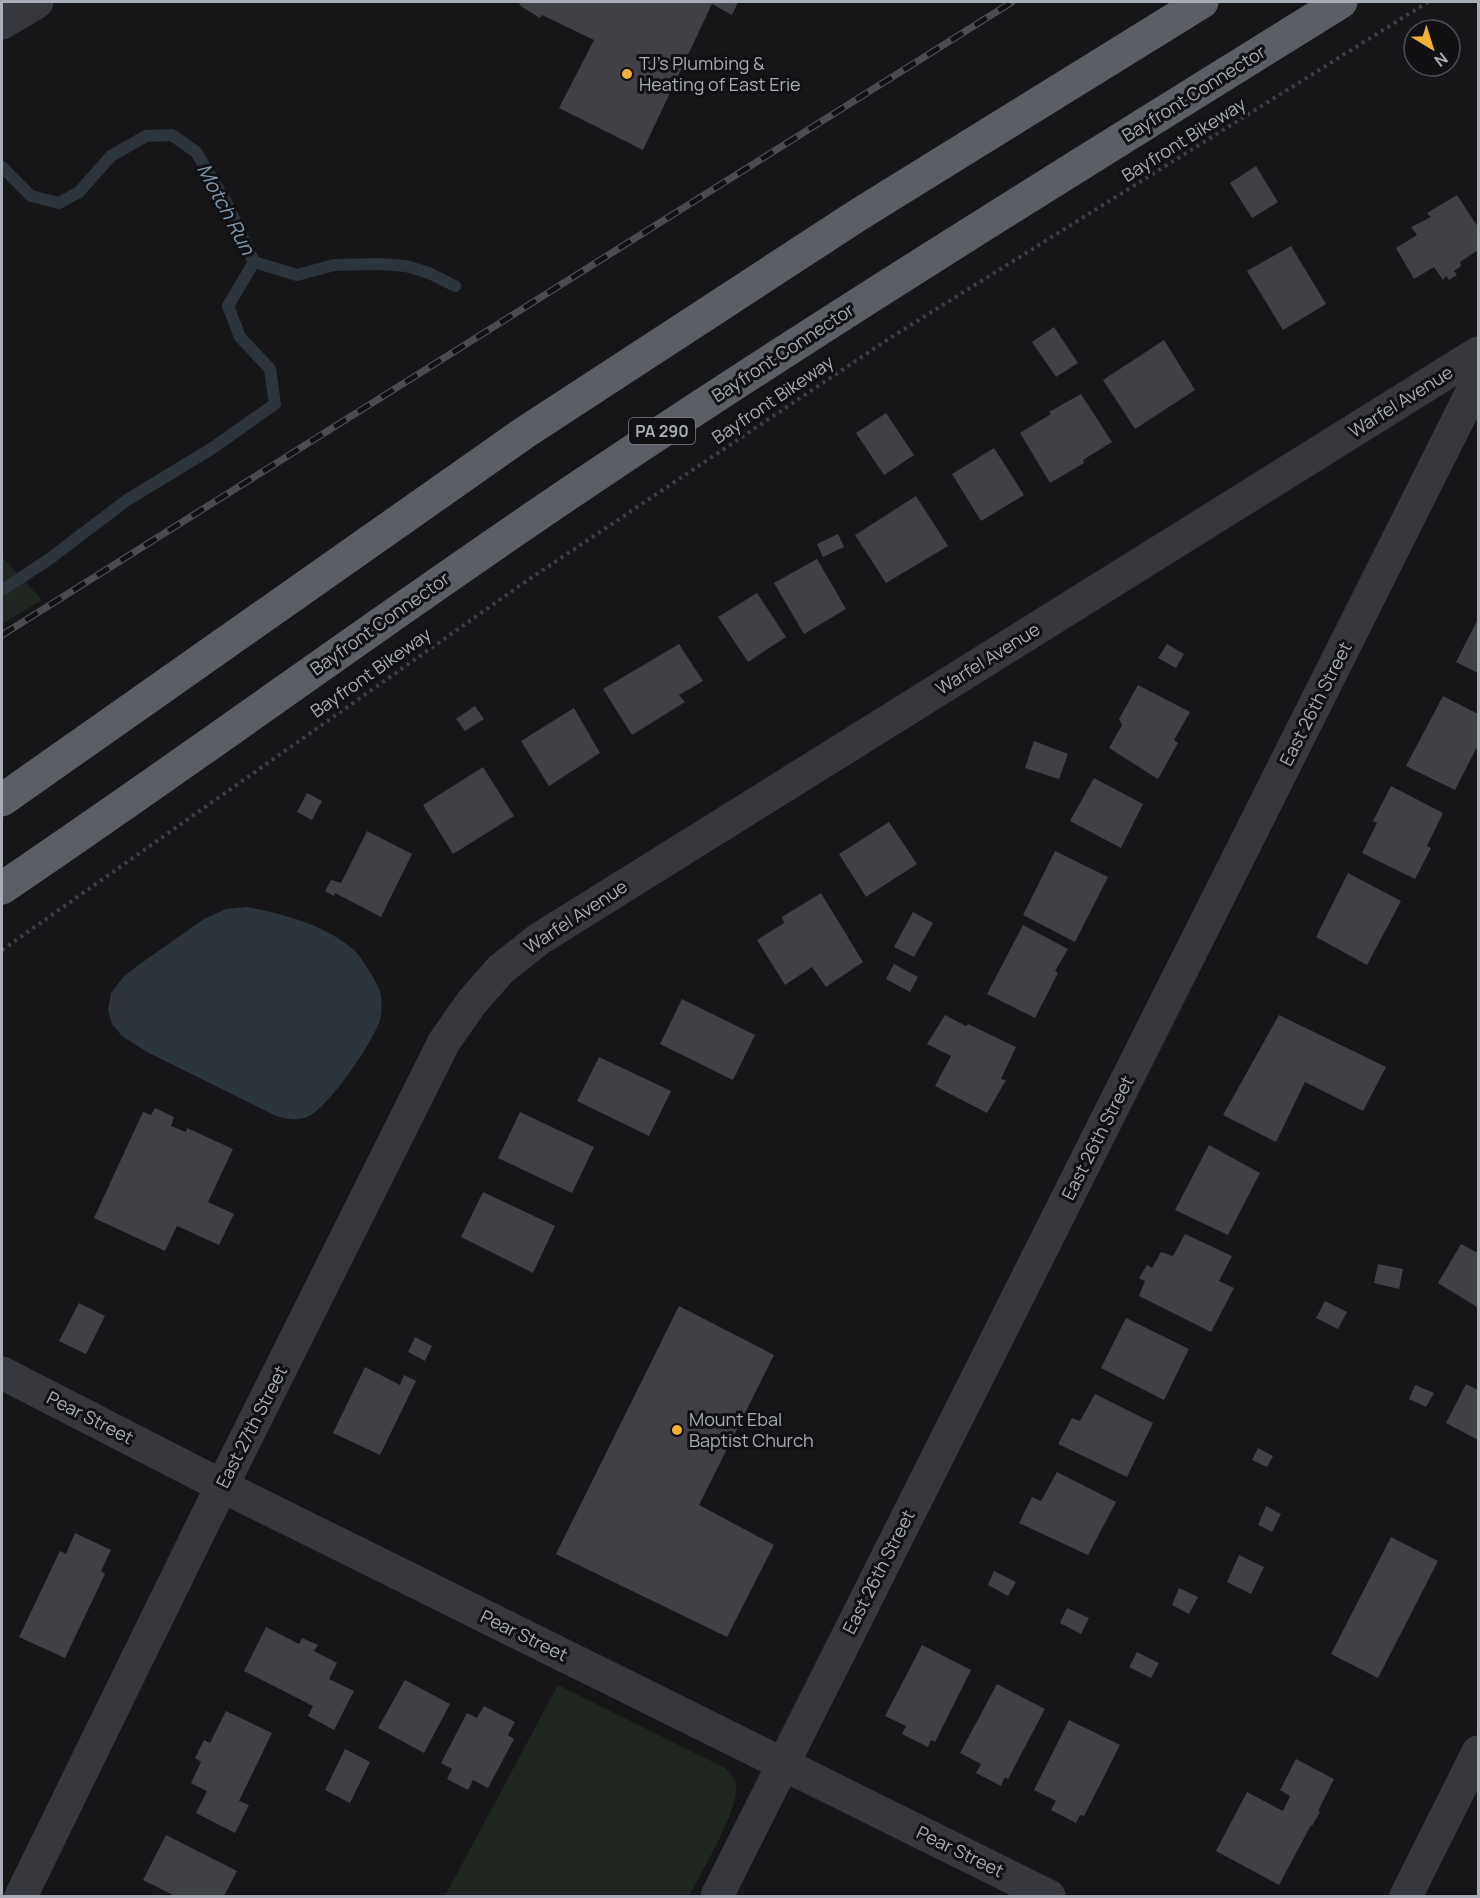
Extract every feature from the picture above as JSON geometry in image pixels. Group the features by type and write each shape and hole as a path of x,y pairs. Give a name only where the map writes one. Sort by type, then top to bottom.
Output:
{"highway":[{"path":"2,800 524,433 858,215 1202,2"},
{"name":"Bayfront Connector","path":"2,888 107,817 498,541 762,364 1341,2"}],"street":[{"path":"2,23 37,2"},
{"name":"Warfel Avenue","path":"501,969 559,926 1479,353"},
{"name":"East 26th Street","path":"717,1896 1479,380"},
{"name":"East 27th Street","path":"21,1896 222,1486 444,1042 472,1002 501,969"},
{"name":"Pear Street","path":"2,1372 222,1486 1049,1896"},
{"path":"1406,1896 1479,1752"}],"path":[{"name":"Bayfront Bikeway","path":"2,950 506,596 835,375 1428,2"}],"shaded area":[{"path":"2,557 42,600 2,624"},
{"path":"247,907 305,922 345,943 360,956 380,993 382,1006 380,1020 367,1046 330,1098 303,1119 276,1116 147,1052 122,1036 112,1024 108,1010 111,993 124,976 204,919 226,909"},
{"path":"558,1685 725,1768 734,1779 736,1794 732,1808 689,1896 445,1896"}],"building":[{"name":"TJ's Plumbing & Heating of East Erie","path":"521,2 738,2 732,15 712,4 643,150 559,108 594,40 542,15 540,18 519,5"},
{"path":"1256,166 1278,202 1252,218 1230,183"},
{"path":"1457,195 1478,227 1478,250 1460,262 1461,266 1454,271 1457,275 1449,280 1446,276 1443,280 1434,267 1414,279 1396,248 1417,235 1411,227 1431,217 1427,213"},
{"path":"1291,246 1326,304 1283,330 1247,271"},
{"path":"1054,327 1078,363 1056,377 1032,342"},
{"path":"1164,340 1195,390 1135,429 1103,380"},
{"path":"1081,394 1112,442 1083,460 1084,463 1050,483 1020,433 1051,414 1049,412"},
{"path":"886,413 914,455 884,475 856,433"},
{"path":"994,448 1024,495 981,521 952,474"},
{"path":"916,496 948,546 886,583 855,535"},
{"path":"838,534 844,547 823,557 817,544"},
{"path":"817,559 846,609 804,634 774,583"},
{"path":"757,593 786,637 748,662 718,617"},
{"path":"1478,619 1478,673 1456,662"},
{"path":"679,644 703,681 679,695 685,702 632,735 603,689"},
{"path":"1167,644 1184,654 1176,668 1158,658"},
{"path":"1138,685 1190,712 1174,740 1178,743 1158,779 1109,748 1122,725 1119,719"},
{"path":"1443,696 1478,714 1478,745 1455,790 1406,766"},
{"path":"475,706 484,719 465,731 456,719"},
{"path":"574,708 600,753 549,786 521,741"},
{"path":"1034,741 1068,754 1059,779 1025,768"},
{"path":"483,767 514,816 453,854 423,805"},
{"path":"1094,778 1143,804 1121,848 1070,821"},
{"path":"1391,786 1443,813 1427,846 1431,848 1415,879 1362,853 1377,823 1373,821"},
{"path":"307,793 322,801 312,820 297,812"},
{"path":"889,822 917,864 866,897 839,854"},
{"path":"367,831 412,854 381,917 335,893 334,896 325,891 331,880 341,883"},
{"path":"1055,851 1108,877 1075,942 1023,915"},
{"path":"1348,873 1401,901 1367,965 1316,937"},
{"path":"821,893 863,962 826,987 812,967 785,985 757,940 784,923 782,917"},
{"path":"913,912 933,923 914,957 894,947"},
{"path":"1023,925 1068,949 1055,971 1058,973 1035,1018 987,994"},
{"path":"894,964 918,977 910,992 886,979"},
{"path":"682,999 755,1035 733,1080 660,1044"},
{"path":"945,1015 1016,1047 1001,1079 1006,1080 987,1113 935,1086 951,1056 927,1044"},
{"path":"1279,1015 1386,1067 1363,1111 1305,1082 1276,1142 1223,1115"},
{"path":"599,1057 671,1091 649,1136 577,1101"},
{"path":"155,1108 174,1117 171,1126 186,1132 187,1128 233,1149 208,1202 234,1214 219,1245 177,1226 165,1251 94,1218 143,1112 151,1115"},
{"path":"520,1112 594,1147 572,1193 498,1158"},
{"path":"1209,1145 1260,1173 1228,1235 1175,1210"},
{"path":"483,1192 555,1226 533,1273 461,1237"},
{"path":"1185,1234 1232,1256 1219,1281 1234,1288 1211,1332 1139,1296 1145,1281 1139,1278 1147,1265 1152,1268 1161,1252 1173,1256"},
{"path":"1461,1244 1478,1253 1477,1307 1438,1283"},
{"path":"1378,1264 1403,1269 1399,1289 1374,1283"},
{"path":"1325,1301 1347,1312 1338,1329 1316,1318"},
{"path":"79,1303 105,1316 86,1354 59,1341"},
{"name":"Mount Ebal Baptist Church","path":"679,1306 774,1355 699,1505 774,1545 727,1637 556,1554"},
{"path":"1126,1318 1189,1349 1164,1400 1101,1368"},
{"path":"415,1337 432,1346 425,1361 408,1352"},
{"path":"365,1367 400,1385 404,1375 416,1381 380,1455 333,1433"},
{"path":"1466,1384 1478,1390 1478,1440 1446,1423"},
{"path":"1415,1385 1434,1393 1426,1407 1409,1399"},
{"path":"1095,1394 1153,1423 1127,1477 1058,1444 1072,1418 1080,1421"},
{"path":"1258,1448 1273,1456 1267,1467 1252,1460"},
{"path":"1057,1472 1116,1502 1088,1555 1019,1523 1032,1497 1041,1501"},
{"path":"1266,1506 1281,1514 1272,1532 1258,1525"},
{"path":"75,1533 111,1550 101,1571 105,1574 65,1658 19,1637 60,1551 66,1554"},
{"path":"1391,1537 1438,1561 1378,1678 1331,1654"},
{"path":"1239,1555 1264,1567 1251,1594 1227,1582"},
{"path":"994,1571 1016,1582 1008,1596 988,1585"},
{"path":"1179,1588 1198,1597 1189,1614 1172,1605"},
{"path":"1067,1608 1089,1618 1081,1634 1060,1623"},
{"path":"266,1627 299,1644 302,1638 318,1645 314,1651 337,1663 329,1679 354,1691 334,1730 308,1716 313,1706 244,1671"},
{"path":"922,1645 971,1670 935,1742 931,1740 928,1747 902,1734 906,1726 885,1716"},
{"path":"1137,1652 1159,1663 1151,1678 1129,1667"},
{"path":"405,1680 450,1704 424,1753 378,1728"},
{"path":"997,1684 1045,1709 1008,1779 1005,1777 1001,1786 976,1773 981,1764 960,1753"},
{"path":"484,1706 515,1722 508,1735 514,1739 488,1788 473,1780 468,1790 447,1779 452,1769 441,1763 467,1713 477,1718"},
{"path":"226,1711 272,1733 239,1801 249,1805 235,1833 196,1813 207,1791 191,1783 201,1762 195,1758 204,1740 210,1743"},
{"path":"1069,1720 1120,1745 1084,1816 1080,1815 1076,1823 1051,1810 1056,1801 1034,1790"},
{"path":"345,1749 370,1762 350,1803 325,1790"},
{"path":"1296,1759 1334,1779 1318,1811 1320,1812 1279,1885 1216,1851 1247,1792 1283,1811 1290,1796 1280,1790"},
{"path":"166,1835 237,1871 224,1896 175,1896 143,1880"}],"waterway":[{"name":"Motch Run","path":"2,167 31,196 59,203 79,192 111,156 146,136 172,135 196,152 226,202 254,262"},
{"path":"254,262 297,275 334,265 406,266 429,273 455,286"},
{"name":"Motch Run","path":"2,590 48,560 127,500 211,449 275,404 270,369 240,337 228,306 254,262"}],"railway":[{"path":"2,635 1012,2"}],"place":[{"name":"TJ's Plumbing & Heating of East Erie","path":"627,74"},
{"name":"Mount Ebal Baptist Church","path":"677,1430"}]}
